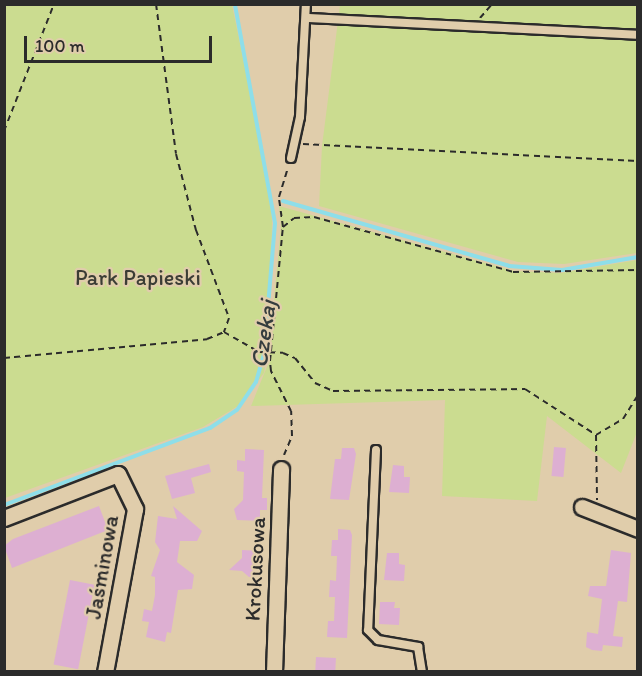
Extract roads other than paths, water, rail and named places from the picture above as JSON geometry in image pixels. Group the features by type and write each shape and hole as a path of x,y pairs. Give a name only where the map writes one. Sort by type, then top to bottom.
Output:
{"street":[{"name":"Krokusowa","path":"274,672 282,469"},
{"name":"Jaśminowa","path":"4,518 118,474 135,509 105,672"},
{"path":"582,507 638,529"}],"lane":[{"path":"291,158 308,18 306,4"},
{"path":"308,18 638,35"},
{"path":"376,450 368,630 374,639 418,647 422,672"}],"waterway":[{"name":"Czekaj","path":"4,505 210,428 237,410 256,382 264,354 275,223 235,4"},
{"path":"283,201 509,266 562,270 638,257"},
{"path":"638,493 638,501"}],"park label":[{"name":"Park Papieski","path":"138,278"}]}
